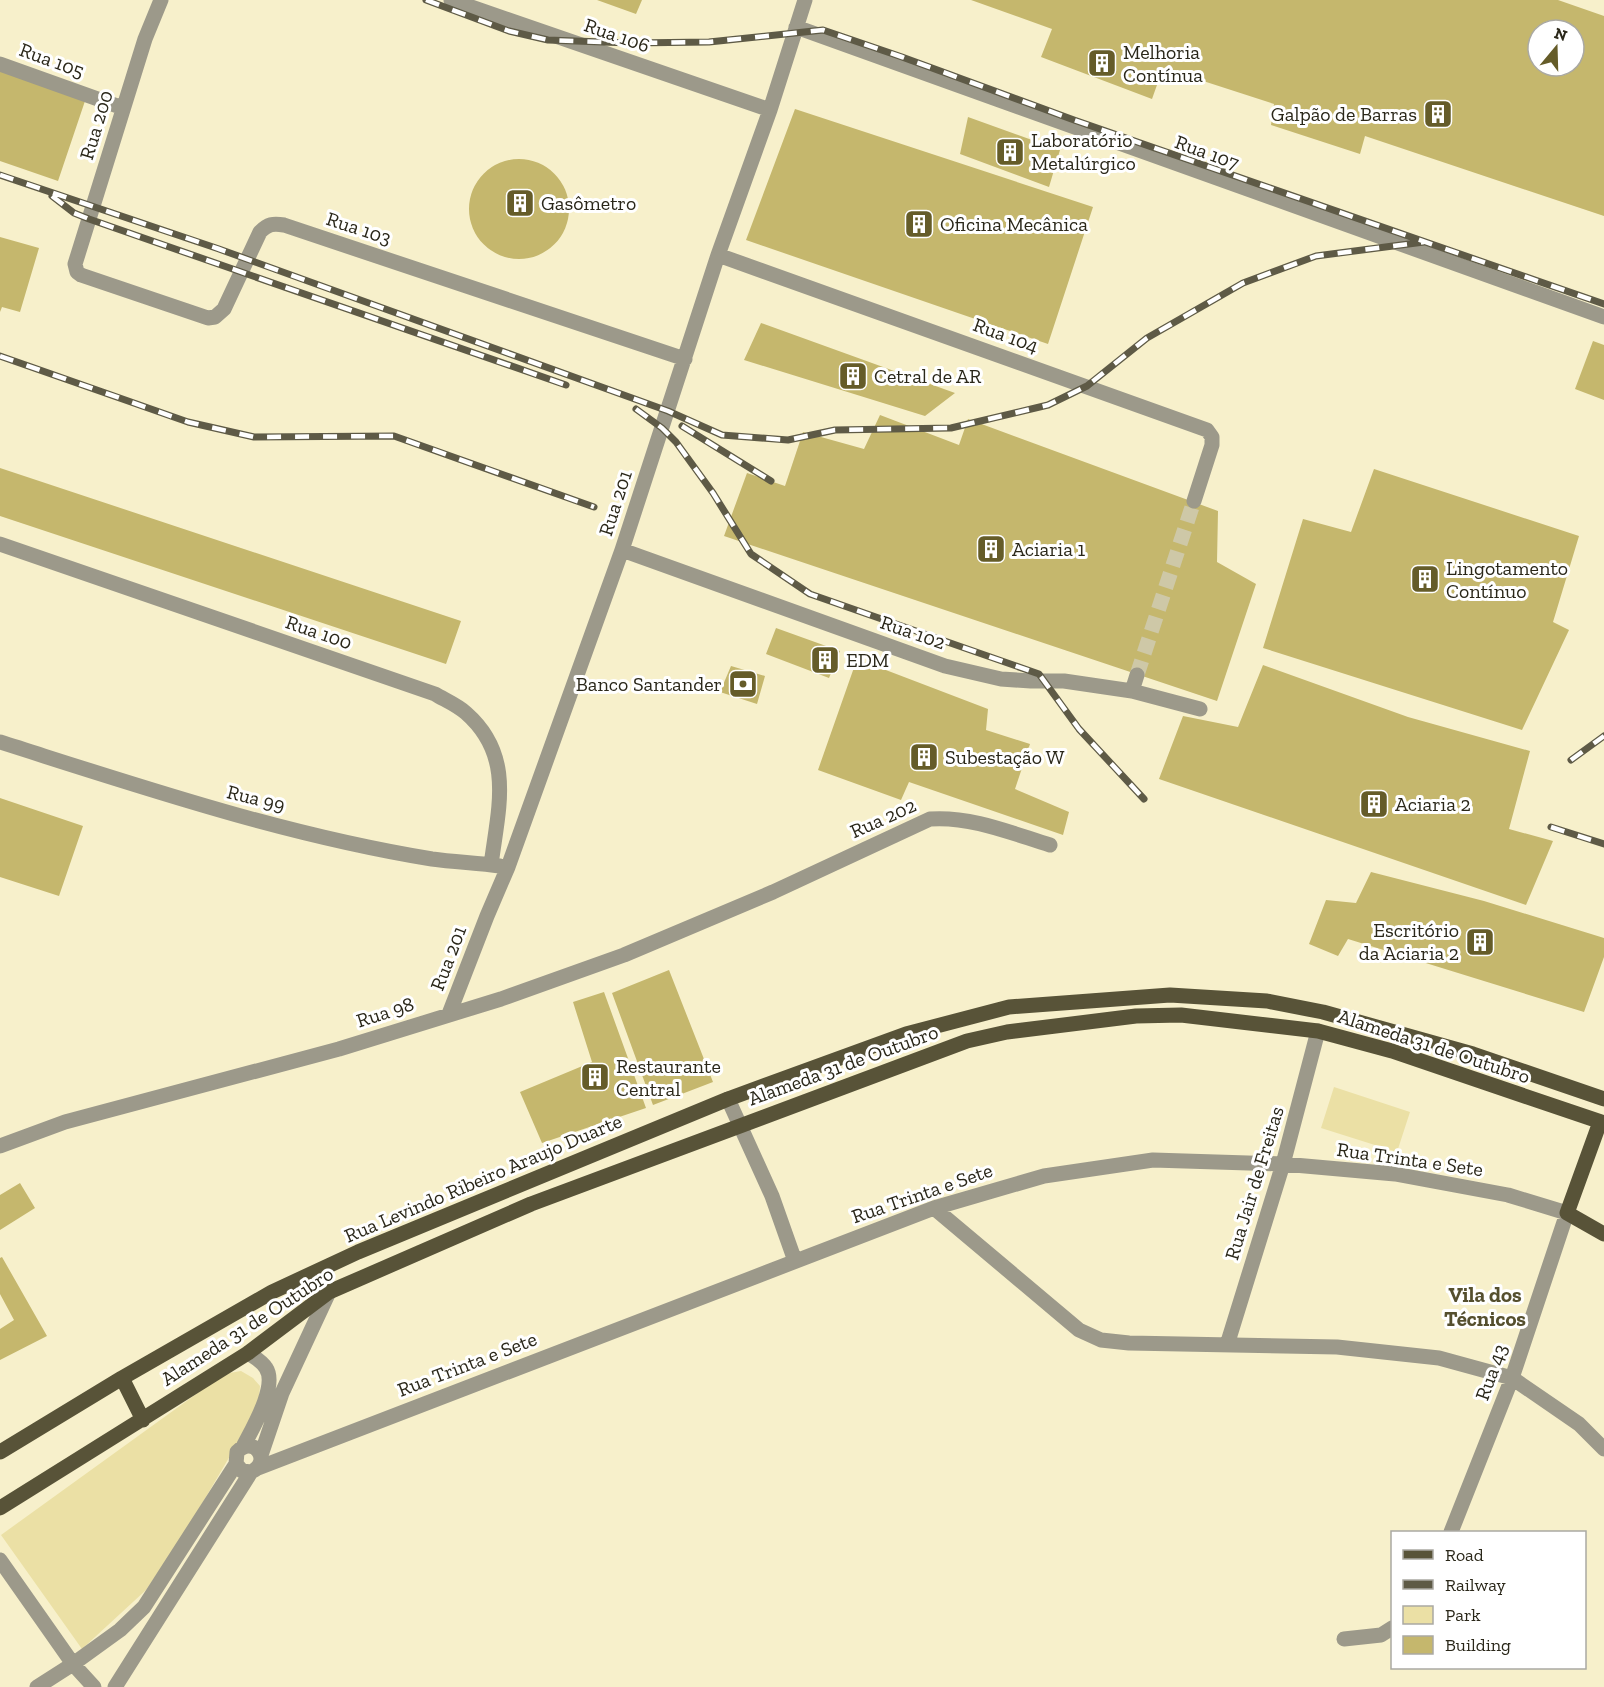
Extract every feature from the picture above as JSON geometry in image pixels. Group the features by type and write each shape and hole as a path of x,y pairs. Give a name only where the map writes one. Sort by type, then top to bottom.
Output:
{"main road":[{"path":"1170,995 1171,1015"},
{"name":"Rua Levindo Ribeiro Araujo Duarte","path":"315,1272 358,1252 728,1100 906,1034 1009,1007 1170,995 1267,1001 1323,1012 1473,1054 1604,1100"},
{"name":"Alameda 31 de Outubro","path":"0,1508 248,1353 329,1292 531,1204 967,1041 1007,1032 1136,1016 1171,1015 1318,1031 1392,1051 1602,1122"},
{"name":"Rua 43","path":"1567,1213 1602,1122"},
{"name":"Rua Trinta e Sete","path":"1567,1213 1604,1234"},
{"name":"Alameda 31 de Outubro","path":"0,1452 122,1378 272,1292 315,1272"},
{"path":"122,1378 143,1420"}],"street":[{"name":"Rua 200","path":"75,264 145,39 161,0"},
{"name":"Rua 106","path":"451,0 770,110"},
{"name":"Rua 201","path":"449,1014 508,867 622,550 718,255 770,110 805,0"},
{"name":"Rua 107","path":"796,27 1604,317"},
{"name":"Rua 105","path":"0,64 123,108"},
{"name":"Rua 103","path":"75,264 77,272 81,275 208,318 215,317 224,309 260,232 273,223 685,359"},
{"name":"Rua 104","path":"718,255 1207,430 1212,437 1212,445 1194,501"},
{"name":"Rua 100","path":"0,544 435,694 464,711 481,727 497,756 501,789 491,865"},
{"name":"Rua 102","path":"622,550 945,666 1001,679 1064,681 1131,691 1200,709"},
{"path":"1131,691 1137,675"},
{"name":"Rua 99","path":"0,742 213,809 315,835 432,859 508,867"},
{"name":"Rua 202","path":"773,892 930,819 951,818 975,822 1050,845"},
{"name":"Rua 98","path":"0,1146 65,1122 339,1049 501,999 624,955 773,892"},
{"name":"Rua Jair de Freitas","path":"1227,1345 1283,1164 1318,1031"},
{"path":"728,1100 772,1196 795,1261"},
{"name":"Rua Trinta e Sete","path":"258,1463 282,1460 934,1208 1044,1176 1153,1160 1283,1164 1395,1174 1508,1195 1567,1213"},
{"path":"934,1208 1079,1330 1101,1340 1129,1343 1337,1347 1427,1357 1512,1378 1579,1424 1604,1449"},
{"name":"Rua 43","path":"1453,1531 1512,1378 1567,1213"},
{"path":"115,1687 258,1463 282,1393 329,1292"},
{"path":"37,1687 73,1665 120,1630 144,1607 236,1464 237,1452 243,1447 267,1395 270,1379 266,1368 248,1353"},
{"path":"243,1447 251,1446 258,1463"},
{"path":"236,1464 242,1471 258,1463"},
{"path":"0,1560 73,1665 94,1687"},
{"path":"1344,1639 1381,1635 1391,1629"}],"green space":[{"path":"1334,1087 1410,1112 1397,1152 1321,1128"},
{"path":"241,1371 253,1378 260,1386 258,1408 186,1531 146,1590 82,1649 1,1535 224,1374"}],"building":[{"path":"597,0 642,0 636,14"},
{"name":"Galpão de Barras","path":"971,0 1558,0 1604,16 1604,216 1365,136 1360,154 1271,125 1274,104 1163,68 1152,99 1041,57 1052,29"},
{"path":"0,71 85,101 58,181 0,161"},
{"name":"Oficina Mecânica","path":"795,109 1093,207 1048,344 746,240"},
{"name":"Laboratório Metalúrgico","path":"968,117 1060,150 1049,187 960,154"},
{"name":"Gasômetro","path":"519,159 547,167 561,181 569,209 561,237 547,251 519,259 491,251 477,237 469,209 477,181 491,167"},
{"path":"0,237 39,248 20,312 2,307 0,312"},
{"name":"Cetral de AR","path":"761,323 955,393 925,416 744,360"},
{"path":"1593,341 1604,345 1604,400 1575,389"},
{"name":"Aciaria 1","path":"880,415 959,445 968,419 1218,511 1217,562 1256,584 1217,701 724,536 747,473 785,486 803,432 864,449"},
{"path":"0,468 461,621 446,664 0,516"},
{"name":"Lingotamento Contínuo","path":"1374,469 1579,536 1553,622 1569,630 1522,730 1263,648 1303,519 1351,532"},
{"path":"776,628 840,651 829,678 766,654"},
{"name":"Subestação W","path":"857,659 988,709 986,730 1030,744 1015,789 1069,812 1063,835 909,782 901,800 818,770"},
{"name":"Aciaria 2","path":"1263,665 1408,717 1530,751 1509,829 1553,841 1526,905 1159,779 1183,716 1238,727"},
{"name":"Banco Santander","path":"731,666 765,676 757,704 720,692"},
{"path":"0,798 83,826 59,896 0,877"},
{"name":"Escritório da Aciaria 2","path":"1371,872 1484,901 1604,938 1604,957 1584,1012 1348,939 1338,956 1309,944 1326,900 1356,903"},
{"path":"669,970 713,1082 653,1105 612,993"},
{"name":"Restaurante Central","path":"604,992 646,1108 542,1143 520,1092 592,1062 573,1002"},
{"path":"20,1183 35,1208 0,1230 0,1195"},
{"path":"2,1257 47,1336 0,1360 0,1329 14,1320 0,1294 0,1258"}],"tunnel":[{"path":"1137,675 1194,501"}],"railway":[{"path":"426,0 509,31 548,40 630,43 709,42 823,30 1074,120 1604,304"},
{"path":"0,175 219,249 668,411 722,435 788,440 835,430 951,428 1048,405 1087,386 1147,338 1243,283 1316,256 1424,242"},
{"path":"52,196 74,213 89,219 566,385"},
{"path":"0,356 188,422 254,437 394,436 594,507"},
{"path":"636,409 662,428 676,442 713,493 751,554 810,594 1039,674 1079,729 1144,799"},
{"path":"682,426 771,481"},
{"path":"1571,760 1604,736"},
{"path":"1551,827 1604,844"}],"place":[{"name":"Melhoria Contínua","path":"1102,63"},
{"name":"Galpão de Barras","path":"1438,114"},
{"name":"Laboratório Metalúrgico","path":"1010,152"},
{"name":"Gasômetro","path":"520,203"},
{"name":"Oficina Mecânica","path":"919,224"},
{"name":"Cetral de AR","path":"853,376"},
{"name":"Aciaria 1","path":"991,549"},
{"name":"Lingotamento Contínuo","path":"1425,579"},
{"name":"EDM","path":"825,660"},
{"name":"Banco Santander","path":"743,684"},
{"name":"Subestação W","path":"924,757"},
{"name":"Aciaria 2","path":"1374,804"},
{"name":"Escritório da Aciaria 2","path":"1480,942"},
{"name":"Restaurante Central","path":"595,1077"}],"district":[{"name":"Vila dos Técnicos","path":"1485,1306"}]}
